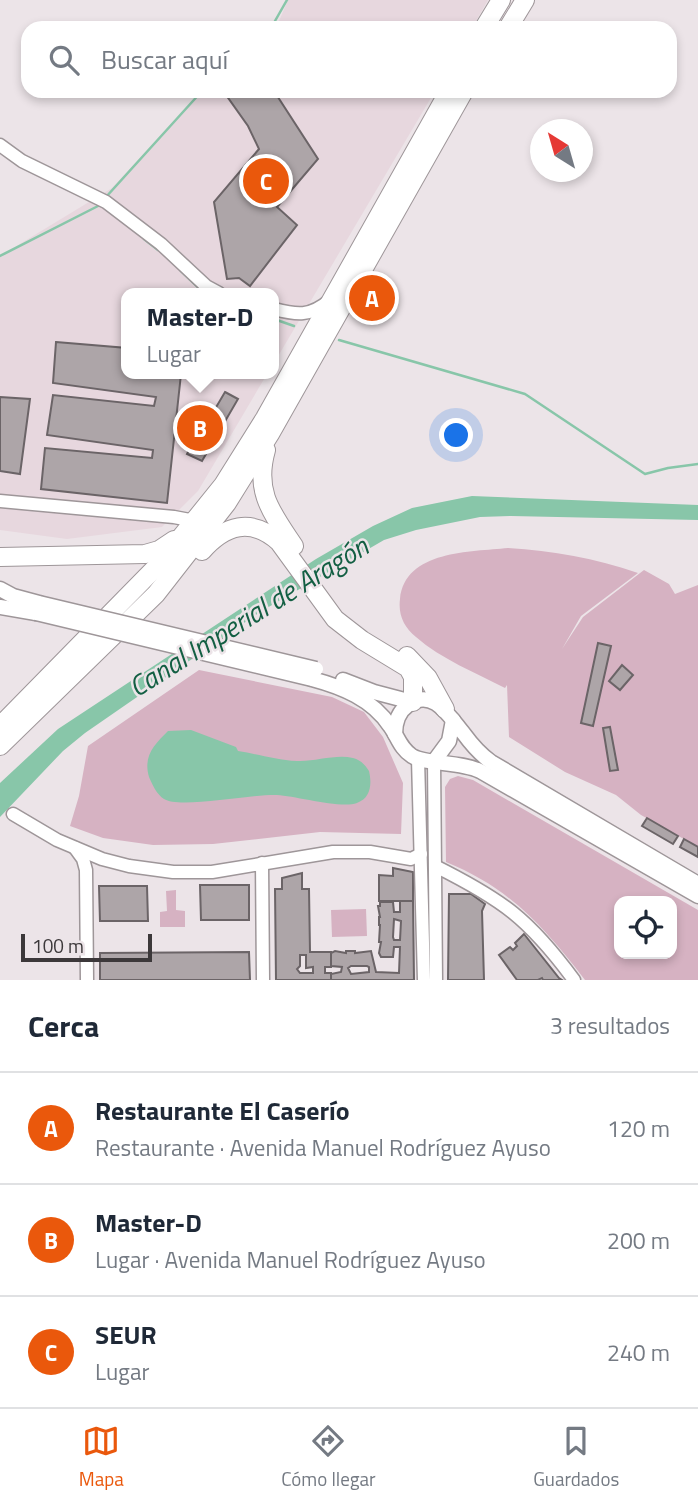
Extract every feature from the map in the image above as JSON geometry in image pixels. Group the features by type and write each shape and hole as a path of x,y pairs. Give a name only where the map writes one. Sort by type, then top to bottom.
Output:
{"highway":[{"path":"488,21 501,0"},
{"path":"504,21 515,0"},
{"path":"513,21 525,0"},
{"path":"0,726 160,563 191,527 236,465 445,98"},
{"path":"156,594 228,503 270,434 460,98"},
{"path":"270,434 262,462 261,485 268,506 289,548 338,616 362,639 405,665 413,677 410,698"},
{"path":"0,557 145,554 159,550 191,527"},
{"path":"0,746 223,531 243,527 260,528 289,548"},
{"path":"338,616 399,650 414,662 431,683 449,714"}],"main road":[{"path":"0,589 37,608"},
{"path":"0,607 37,608 314,674 374,692 431,701 449,714 474,747 491,762 698,884"},
{"path":"314,674 370,704 383,717 403,749 418,759 462,764 481,771 698,895"},
{"path":"395,734 398,716 410,698"},
{"path":"435,760 450,741 449,714"}],"street":[{"path":"0,145 22,161 106,202 160,244 210,288"},
{"path":"279,310 297,315 317,309 333,298"},
{"path":"297,315 309,340"},
{"path":"0,501 174,517 191,527"},
{"path":"418,759 424,980"},
{"path":"435,760 436,980"},
{"path":"13,814 74,848 83,859 92,864 150,870 212,872 333,852 370,852 411,859 421,854"},
{"path":"262,863 263,980"},
{"path":"88,980 92,864"},
{"path":"435,866 489,894 520,917 546,943 574,980"}],"shaded area":[{"path":"288,0 488,0 476,21 279,21"},
{"path":"197,98 431,98 279,355 279,288 121,288 121,379 264,379 198,491 162,527 67,539 0,530 0,256 112,188"},
{"path":"508,548 574,556 638,573 581,616 562,649 583,617 644,570 669,584 675,594 698,585 698,847 641,815 616,795 565,772 509,737 507,685 505,688 448,659 426,645 405,625 400,599 405,583 414,571 427,562 442,557"},
{"path":"199,670 332,697 364,712 383,737 403,783 401,834 320,832 213,844 153,845 103,838 70,826 79,796 88,746"},
{"path":"458,776 473,780 674,896 614,896 614,959 677,959 677,898 698,910 698,980 585,980 524,911 489,884 446,862 445,787 450,779"},
{"path":"176,890 176,910 185,911 185,927 160,927 160,912 167,911 166,891"},
{"path":"366,909 367,936 332,937 331,910"}],"water":[{"name":"Canal Imperial de Aragón","path":"472,496 698,505 698,520 480,517 416,530 384,540 260,612 85,733 63,751 0,817 0,783 58,729 316,559 373,526 412,508"},
{"path":"191,730 236,747 238,751 274,758 297,761 339,757 356,759 369,771 369,790 362,801 350,804 277,795 172,802 157,792 149,777 147,763 154,746 168,731"}],"building":[{"path":"228,98 279,98 318,159 277,207 297,225 250,286 239,278 227,279 214,202 259,149 248,126"},
{"path":"56,342 121,347 121,379 180,379 167,503 41,489 45,448 152,458 153,450 47,435 53,395 154,406 156,397 53,383"},
{"path":"225,392 238,399 202,461 187,454 195,439 178,435 180,418 208,421"},
{"path":"0,397 30,399 20,474 0,471"},
{"path":"598,643 611,646 593,726 581,723"},
{"path":"622,665 633,675 620,690 609,681"},
{"path":"610,727 618,770 610,771 603,728"},
{"path":"647,818 678,836 673,844 642,826"},
{"path":"684,839 698,847 698,857 680,847"},
{"path":"393,868 413,872 413,901 379,901 379,875 393,876"},
{"path":"302,873 302,889 309,889 310,952 331,952 331,967 325,967 325,973 331,973 331,980 276,980 275,889 282,889 282,878","holes":["300,955 306,955 306,968 313,967 313,973 300,973 297,969 300,966"]},
{"path":"200,885 249,885 249,920 201,920"},
{"path":"99,886 147,886 148,921 100,921"},
{"path":"449,894 471,894 485,904 482,911 484,980 448,980"},
{"path":"400,901 413,901 414,980 331,980 331,974 341,972 342,967 331,966 331,953 335,951 371,951 376,972 399,973 400,947 394,947 393,957 381,957 379,953 381,942 378,906 380,902 393,902 394,912 400,912","holes":["394,919 401,921 400,940 394,940 393,937","367,966 369,972 351,974 348,968"]},
{"path":"524,934 562,980 517,980 499,955 510,947 513,950 517,946 515,943"},
{"path":"249,952 250,980 100,980 100,953"}],"waterway":[{"path":"275,21 287,0"},
{"path":"106,197 196,98"},
{"path":"0,256 100,205"},
{"path":"144,239 158,250"},
{"path":"181,271 199,288"},
{"path":"279,321 294,326"},
{"path":"339,340 525,394 645,474 698,464"}],"place":[{"name":"SEUR","path":"266,181"},
{"name":"Restaurante El Caserío","path":"372,298"},
{"name":"Master-D","path":"200,428"}]}
